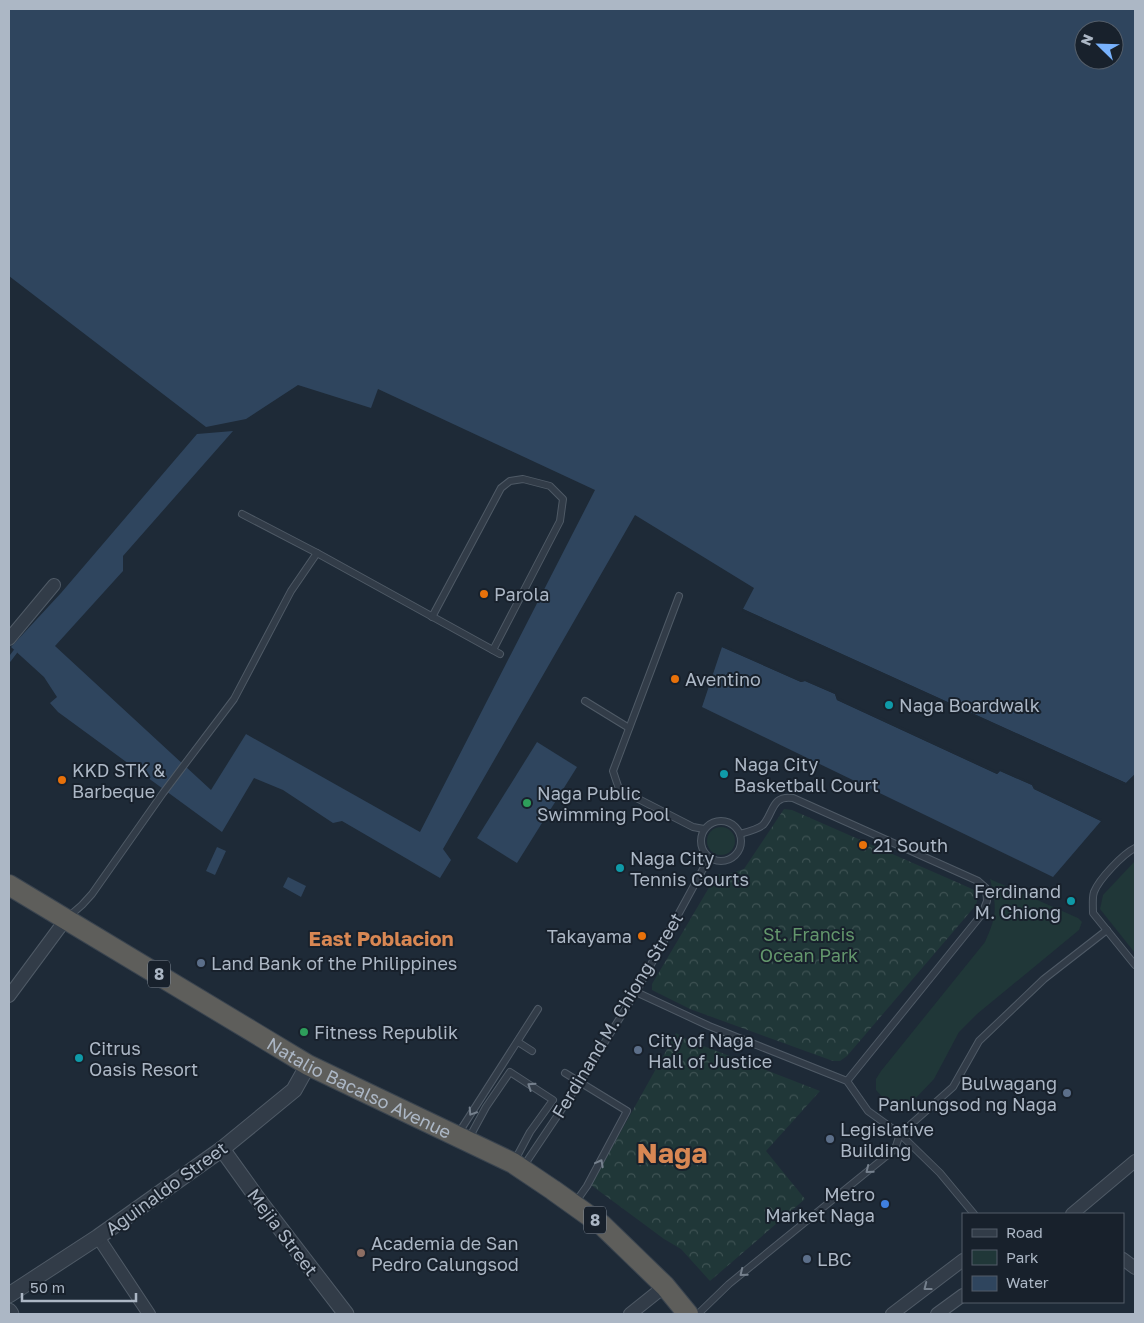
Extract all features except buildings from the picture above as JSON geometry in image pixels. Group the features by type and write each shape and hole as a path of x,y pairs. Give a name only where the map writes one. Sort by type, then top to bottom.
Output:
{"highway":[{"name":"Natalio Bacalso Avenue","path":"9,885 308,1065 517,1166 602,1225 665,1286 688,1314"}],"street":[{"path":"9,639 54,585"},
{"path":"9,996 66,919"},
{"name":"Aguinaldo Street","path":"9,1295 98,1237 222,1149 294,1090 308,1065"},
{"name":"Mejia Street","path":"222,1149 346,1314"},
{"path":"1073,1213 1135,1160"},
{"path":"98,1237 149,1314"},
{"path":"1124,1260 1135,1268"},
{"path":"892,1314 962,1261"},
{"path":"630,1314 665,1286"},
{"path":"937,1314 962,1296"}],"lane":[{"path":"432,617 501,488 510,481 523,479 550,486 563,499 560,521 493,650"},
{"path":"242,514 500,654"},
{"path":"66,919 92,894 234,699 291,591 317,553"},
{"path":"679,596 613,771 620,789 693,827 704,829"},
{"path":"585,701 629,728"},
{"path":"740,834 762,826 774,804 779,800 785,797 793,798 978,881 986,888 987,901 982,914 846,1081"},
{"path":"714,821 727,821 738,828 740,834 741,847 733,857 721,861 709,858 702,848 700,841 704,829 714,821"},
{"path":"1135,848 1124,856 1105,876 1094,892 1093,913 1135,965"},
{"name":"Ferdinand M. Chiong Street","path":"517,1166 580,1082 636,992 709,858"},
{"path":"698,1314 730,1284 895,1149 900,1134 953,1087 979,1041 1044,980 1107,930"},
{"path":"636,992 709,1026 846,1081 868,1111 900,1134 940,1173 973,1213"},
{"path":"462,1139 538,1009"},
{"path":"518,1042 532,1051"},
{"path":"462,1139 510,1072 553,1100 530,1132 517,1166"},
{"path":"565,1074 627,1111 587,1186 574,1204"}],"green space":[{"name":"St. Francis Ocean Park","path":"784,809 792,810 970,888 976,891 978,895 976,905 847,1056 840,1061 833,1061 690,1009 652,990 652,984 717,874 729,874 744,869"},
{"path":"721,827 731,831 735,841 731,851 721,855 711,851 707,841 711,831"},
{"path":"1135,861 1135,953 1100,909 1103,895"},
{"path":"990,879 1078,918 1082,922 1079,930 977,1014 959,1032 934,1079 913,1101 896,1104 884,1099 876,1090 876,1079 881,1071 985,942 995,911"},
{"path":"676,1033 688,1040 820,1091 766,1151 805,1199 710,1281 681,1249 664,1239 591,1185"}],"water":[{"path":"9,9 1135,9 1135,774 1126,783 743,609 754,588 635,515 443,849 451,860 440,878 342,821 333,823 283,790 254,778 222,832 58,712 50,703 57,697 44,677 11,647 61,593 197,434 233,431 123,556 123,571 55,646 211,790 246,734 420,832 595,490 378,389 371,408 298,385 246,419 206,427 9,276"},
{"path":"722,647 801,682 805,681 835,694 837,700 997,774 1000,771 1032,785 1034,789 1101,821 1053,877 702,707"},
{"name":"Naga Public Swimming Pool","path":"537,742 577,767 517,863 477,838"},
{"path":"217,847 226,851 215,875 206,871"},
{"path":"288,877 306,886 301,897 283,887"}],"pier":[{"path":"743,609 1126,783 1135,774 1135,778 1125,785 742,611"},
{"path":"723,645 801,680 806,679 836,692 839,698 997,771 1001,769 1033,783 1036,788 1102,819 1103,822 1034,789 1032,785 1000,771 997,774 837,700 835,694 805,681 801,682 722,647"}],"waterway":[{"path":"9,660 15,652"}],"place":[{"name":"Parola","path":"484,594"},
{"name":"Aventino","path":"675,679"},
{"name":"Naga Boardwalk","path":"889,705"},
{"name":"Naga City Basketball Court","path":"724,774"},
{"name":"KKD STK & Barbeque","path":"62,780"},
{"name":"Naga Public Swimming Pool","path":"527,803"},
{"name":"21 South","path":"863,845"},
{"name":"Naga City Tennis Courts","path":"620,868"},
{"name":"Ferdinand M. Chiong","path":"1071,901"},
{"name":"Takayama","path":"642,936"},
{"name":"Land Bank of the Philippines","path":"201,963"},
{"name":"Fitness Republik","path":"304,1032"},
{"name":"City of Naga Hall of Justice","path":"638,1050"},
{"name":"Citrus Oasis Resort","path":"79,1058"},
{"name":"Bulwagang Panlungsod ng Naga","path":"1067,1093"},
{"name":"Legislative Building","path":"830,1139"},
{"name":"Metro Market Naga","path":"885,1204"},
{"name":"Academia de San Pedro Calungsod","path":"361,1253"},
{"name":"LBC","path":"807,1259"}],"district":[{"name":"East Poblacion","path":"381,938"},
{"name":"Naga","path":"672,1152"}]}
